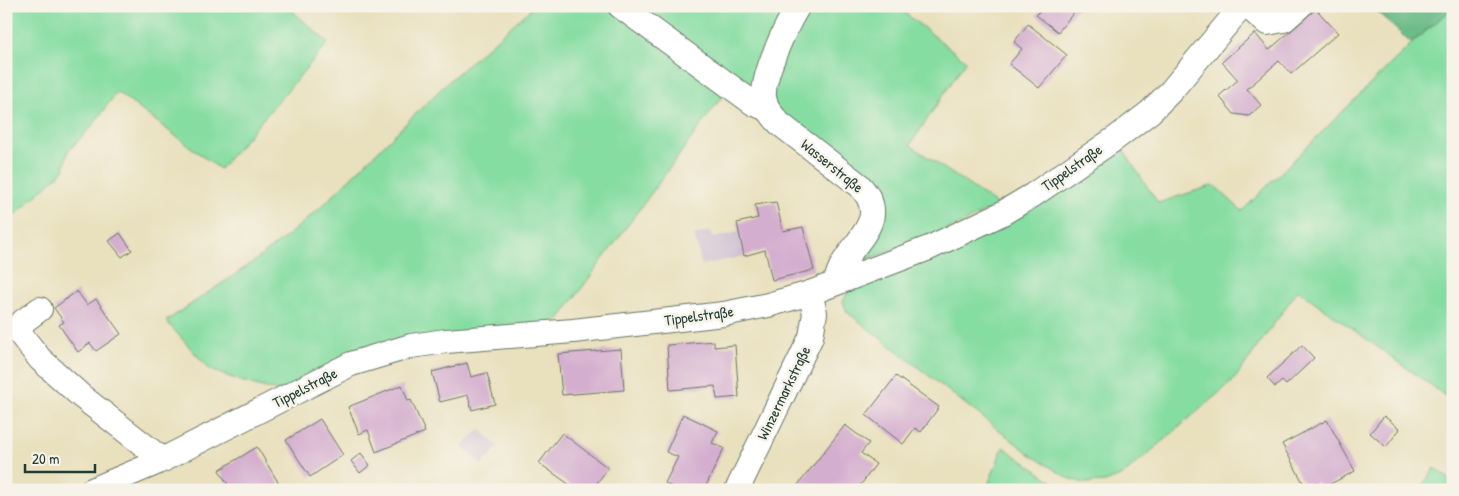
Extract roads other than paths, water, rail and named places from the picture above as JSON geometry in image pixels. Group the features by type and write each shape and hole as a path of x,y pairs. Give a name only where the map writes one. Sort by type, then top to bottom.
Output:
{"street":[{"name":"Wasserstraße","path":"620,6 753,103 769,110 774,118 794,135 859,185 869,198 873,212 870,224 839,268 836,282"},
{"path":"769,110 764,99 766,82 786,28 798,6"},
{"name":"Tippelstraße","path":"92,490 163,460 351,364 382,354 411,346 446,341 573,331 724,314 768,305 810,293 929,248 1001,214 1034,195 1150,112 1171,91 1242,6"},
{"path":"1247,6 1267,23 1284,20 1300,6"},
{"name":"Winzermarkstraße","path":"736,490 810,338 815,313 810,293"},
{"path":"40,309 21,324 22,335 40,359 81,396 163,460"}]}
